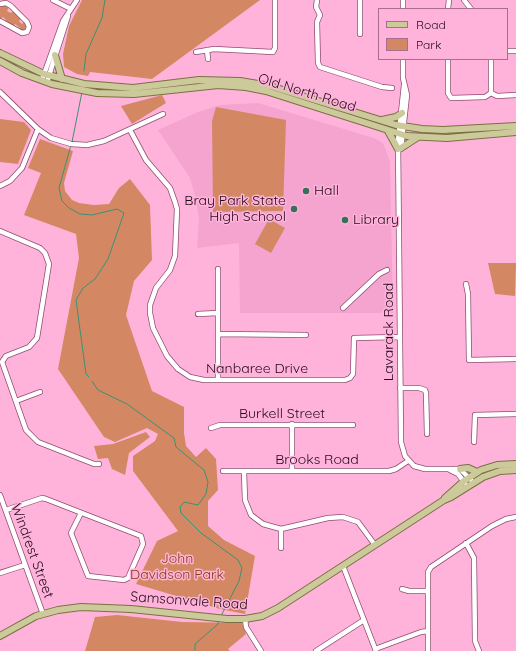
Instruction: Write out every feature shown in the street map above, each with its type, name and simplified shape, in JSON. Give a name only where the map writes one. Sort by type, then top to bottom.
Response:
[{"type":"main road","name":"Old North Road","points":[[0,53],[47,75],[102,87],[128,88],[198,80],[240,81],[285,90],[402,126],[422,130],[516,126]]},
{"type":"main road","points":[[55,55],[62,79]]},
{"type":"main road","name":"Old North Road","points":[[0,61],[44,81],[83,91],[116,95],[153,93],[186,88],[218,86],[246,88],[266,91],[388,131],[418,137],[448,138],[516,132]]},
{"type":"main road","points":[[382,120],[402,113]]},
{"type":"main road","points":[[388,131],[400,149],[418,137]]},
{"type":"main road","name":"Samsonvale Road","points":[[0,636],[21,623],[43,614],[66,608],[94,606],[227,619],[245,619],[262,616],[343,566],[444,500],[468,482],[477,472],[497,465],[516,464]]},
{"type":"main road","points":[[460,469],[468,468],[477,472]]},
{"type":"main road","name":"Samsonvale Road","points":[[468,482],[494,472],[516,470]]},
{"type":"street","points":[[53,0],[71,9]]},
{"type":"street","points":[[47,75],[63,21],[77,0]]},
{"type":"street","points":[[196,52],[214,49],[273,52],[275,48],[275,0]]},
{"type":"street","points":[[318,0],[316,7],[320,15],[317,22],[318,63],[320,67],[382,87],[392,88]]},
{"type":"street","points":[[360,0],[360,34]]},
{"type":"street","points":[[464,0],[470,8]]},
{"type":"street","points":[[0,4],[6,3],[11,6],[28,24],[29,28],[26,32],[22,33],[0,22]]},
{"type":"street","points":[[44,81],[71,9]]},
{"type":"street","points":[[207,50],[208,59]]},
{"type":"street","points":[[402,126],[404,86],[403,60]]},
{"type":"street","points":[[448,60],[448,93],[451,98],[484,97],[491,93]]},
{"type":"street","points":[[491,60],[491,93]]},
{"type":"street","points":[[402,126],[407,95],[404,86]]},
{"type":"street","points":[[0,92],[38,129],[51,138],[63,142],[79,144],[104,141],[163,114]]},
{"type":"street","points":[[491,93],[497,96],[516,95]]},
{"type":"street","name":"Lavarack Road","points":[[402,126],[399,157],[399,337],[401,442],[402,450],[408,461]]},
{"type":"street","points":[[0,186],[10,181],[22,168],[38,129]]},
{"type":"street","name":"Nanbaree Drive","points":[[130,130],[149,164],[170,188],[177,209],[176,256],[170,270],[156,288],[152,299],[150,313],[153,328],[167,356],[178,369],[197,379],[345,380],[350,378],[353,374],[354,338],[399,337]]},
{"type":"street","points":[[0,231],[40,248],[45,253],[49,264],[37,338],[32,345],[6,356],[3,359],[2,373],[16,401],[26,430],[33,439],[89,462],[100,464]]},
{"type":"street","points":[[218,269],[218,380]]},
{"type":"street","points":[[343,308],[379,274],[387,270]]},
{"type":"street","points":[[466,284],[468,294],[469,360],[516,359]]},
{"type":"street","points":[[198,314],[218,313]]},
{"type":"street","points":[[219,334],[306,335]]},
{"type":"street","points":[[400,388],[419,388],[425,390],[427,434]]},
{"type":"street","points":[[16,401],[40,392]]},
{"type":"street","points":[[474,442],[475,415],[516,414]]},
{"type":"street","points":[[292,424],[292,470]]},
{"type":"street","name":"Burkell Street","points":[[211,428],[220,425],[353,425]]},
{"type":"street","points":[[408,461],[421,469],[460,469],[468,482]]},
{"type":"street","name":"Brooks Road","points":[[223,471],[389,471],[396,469],[408,461]]},
{"type":"street","points":[[450,470],[468,482]]},
{"type":"street","points":[[244,472],[245,500],[251,515],[262,524],[281,529],[328,518],[343,517],[358,522],[375,545]]},
{"type":"street","name":"Windrest Street","points":[[0,495],[43,614]]},
{"type":"street","points":[[6,510],[42,498],[141,536],[143,544],[128,578],[124,580],[88,576],[71,534],[81,513]]},
{"type":"street","points":[[428,651],[428,572],[431,566],[492,526],[506,519],[516,517]]},
{"type":"street","points":[[281,529],[281,548]]},
{"type":"street","points":[[466,543],[474,558],[475,641],[479,651]]},
{"type":"street","points":[[0,573],[25,564]]},
{"type":"street","points":[[343,566],[376,650],[420,632],[428,631]]},
{"type":"street","points":[[402,589],[409,591],[428,591]]},
{"type":"street","points":[[245,619],[246,628],[261,651]]},
{"type":"street","points":[[316,651],[364,620]]},
{"type":"shaded area","name":"Bray Park State High School","points":[[258,103],[374,138],[383,143],[390,161],[393,313],[240,313],[239,243],[197,248],[199,219],[196,199],[190,178],[158,130],[198,112],[220,105]]},
{"type":"green space","points":[[82,0],[260,0],[152,79],[90,72],[88,76],[77,74],[64,67],[63,54],[69,26]]},
{"type":"green space","points":[[5,4],[9,7],[7,11],[11,13],[13,11],[21,18],[19,21],[22,24],[24,22],[27,24],[25,30],[19,30],[20,28],[15,24],[13,27],[5,23],[6,20],[3,17],[0,19],[0,6]]},
{"type":"green space","points":[[162,95],[166,103],[132,124],[121,106]]},
{"type":"green space","points":[[216,107],[286,120],[283,211],[213,212],[212,121]]},
{"type":"green space","points":[[0,119],[24,122],[31,130],[18,164],[0,162]]},
{"type":"green space","name":"John Davidson Park","points":[[40,139],[73,151],[64,183],[65,191],[72,200],[79,203],[94,205],[109,204],[119,188],[130,179],[150,205],[152,260],[134,281],[126,315],[152,391],[184,407],[184,433],[186,446],[196,457],[206,448],[216,459],[218,490],[208,501],[208,526],[224,540],[255,556],[245,614],[220,609],[136,584],[157,541],[178,531],[133,471],[133,456],[155,441],[158,434],[147,428],[115,442],[104,437],[58,369],[79,258],[76,234],[24,215],[41,173],[28,168]]},
{"type":"green space","points":[[269,219],[285,228],[271,253],[255,244]]},
{"type":"green space","points":[[488,263],[516,263],[515,296],[495,294]]},
{"type":"green space","points":[[146,432],[150,437],[129,453],[125,475],[112,469],[108,458],[98,459],[94,446],[113,444]]},
{"type":"green space","points":[[117,615],[182,622],[242,623],[246,634],[228,649],[230,651],[85,651],[95,617]]},
{"type":"waterway","points":[[84,71],[86,54],[102,18],[105,0]]},
{"type":"waterway","points":[[72,142],[82,92]]},
{"type":"waterway","points":[[71,145],[59,188],[62,201],[69,208],[80,214],[92,215],[117,209],[124,213],[108,259],[95,279],[83,288],[76,300],[86,374],[89,377]]},
{"type":"waterway","points":[[92,381],[98,390],[127,404],[174,438],[176,447],[204,470],[208,482],[206,494],[198,505],[184,502],[180,507],[181,513],[201,533],[238,560],[242,568],[239,581],[221,616]]},
{"type":"waterway","points":[[195,651],[195,644],[217,625],[219,621]]},
{"type":"place","name":"Hall","points":[[306,191]]},
{"type":"place","name":"Bray Park State High School","points":[[294,209]]},
{"type":"place","name":"Library","points":[[345,220]]}]
